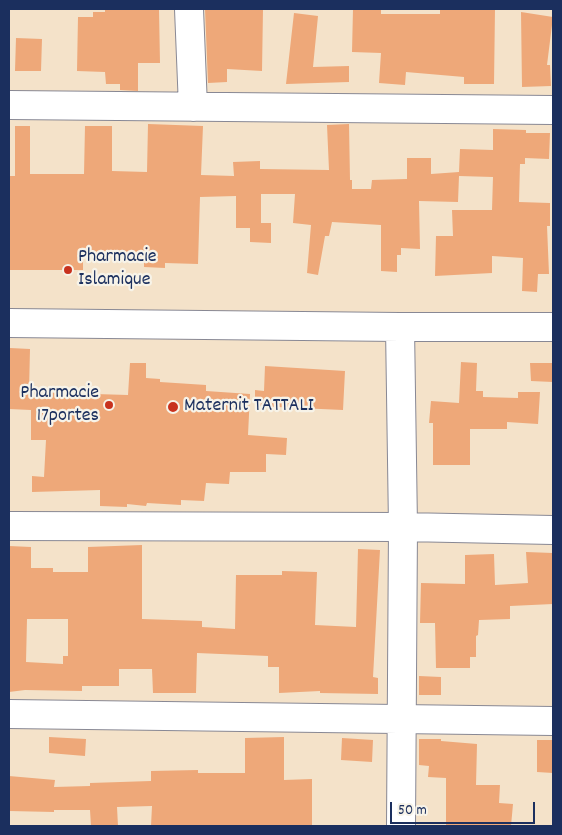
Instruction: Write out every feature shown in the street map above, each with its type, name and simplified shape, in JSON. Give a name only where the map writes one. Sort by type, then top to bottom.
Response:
[{"type":"street","points":[[189,9],[193,107]]},
{"type":"street","points":[[9,105],[553,110]]},
{"type":"street","points":[[9,323],[553,327]]},
{"type":"street","points":[[400,327],[403,527],[401,826]]},
{"type":"street","points":[[9,526],[403,527],[553,530]]},
{"type":"street","points":[[9,714],[553,720]]},
{"type":"building","points":[[105,9],[159,9],[160,63],[138,63],[138,91],[120,90],[120,84],[106,84],[105,72],[77,71],[78,17],[93,17],[93,12],[105,12]]},
{"type":"building","points":[[205,9],[263,9],[262,71],[227,69],[227,82],[208,83]]},
{"type":"building","points":[[353,9],[381,9],[381,14],[440,14],[440,9],[495,9],[494,84],[464,84],[464,77],[406,72],[405,85],[379,83],[381,53],[352,52]]},
{"type":"building","points":[[521,12],[553,17],[547,65],[550,65],[551,86],[522,87]]},
{"type":"building","points":[[294,13],[318,16],[313,67],[349,66],[349,82],[286,84]]},
{"type":"building","points":[[16,38],[42,39],[41,71],[15,71]]},
{"type":"building","points":[[148,124],[203,126],[201,175],[234,176],[233,162],[260,161],[260,169],[329,170],[327,125],[349,124],[350,180],[352,180],[352,189],[371,189],[372,180],[407,179],[407,158],[431,158],[431,174],[459,172],[460,149],[493,150],[493,129],[526,130],[526,133],[550,133],[549,159],[525,158],[525,164],[520,164],[519,202],[550,203],[550,226],[547,226],[549,274],[538,274],[537,292],[522,291],[523,258],[492,256],[492,273],[435,276],[436,236],[453,236],[452,210],[492,210],[493,177],[459,176],[458,202],[419,201],[420,249],[401,248],[401,255],[397,255],[397,272],[381,271],[381,225],[332,222],[329,236],[325,236],[318,275],[307,273],[311,225],[293,223],[295,194],[261,194],[261,223],[271,223],[271,243],[250,242],[250,228],[236,228],[236,196],[200,197],[198,264],[165,263],[165,268],[144,267],[144,259],[131,259],[131,256],[83,255],[83,270],[9,270],[9,176],[15,176],[15,126],[30,126],[30,174],[84,174],[85,126],[112,126],[112,171],[147,172]]},
{"type":"building","points":[[10,348],[30,349],[29,392],[128,395],[130,363],[146,363],[146,378],[160,379],[160,382],[206,385],[206,391],[250,394],[248,435],[287,438],[286,455],[266,454],[266,472],[230,472],[229,484],[206,483],[204,501],[181,500],[181,505],[147,503],[146,506],[127,504],[127,507],[100,506],[100,490],[32,492],[32,476],[44,477],[46,440],[31,440],[31,410],[9,409]]},
{"type":"building","points":[[461,362],[477,363],[476,391],[483,391],[483,397],[518,398],[518,392],[540,392],[538,424],[507,422],[507,429],[470,429],[470,465],[433,465],[433,423],[429,423],[431,401],[459,403]]},
{"type":"building","points":[[530,363],[553,363],[553,382],[531,381]]},
{"type":"building","points":[[265,366],[345,371],[343,410],[255,406],[255,390],[264,391]]},
{"type":"building","points":[[142,545],[142,619],[202,621],[202,627],[235,629],[236,575],[282,575],[282,571],[317,572],[315,625],[356,627],[358,549],[380,550],[373,677],[378,678],[378,694],[320,693],[320,691],[279,693],[279,667],[268,667],[268,656],[197,653],[196,693],[153,693],[152,669],[119,669],[119,686],[82,686],[82,691],[25,690],[9,692],[9,546],[31,547],[31,568],[53,568],[53,572],[88,572],[88,547]],"holes":[[[27,619],[68,619],[68,656],[63,656],[63,664],[26,662]]]},
{"type":"building","points":[[526,552],[553,553],[553,604],[510,606],[510,619],[479,620],[478,635],[476,636],[476,657],[470,657],[470,668],[436,668],[435,623],[420,623],[421,583],[465,584],[465,555],[494,554],[495,585],[528,583]]},
{"type":"building","points":[[419,676],[441,677],[441,695],[419,695]]},
{"type":"building","points":[[49,737],[86,739],[85,756],[49,753]]},
{"type":"building","points":[[284,737],[284,780],[312,779],[312,826],[151,826],[152,806],[117,807],[118,826],[91,826],[90,810],[54,810],[54,812],[9,811],[9,776],[55,780],[54,787],[90,786],[90,783],[151,781],[151,771],[198,770],[198,773],[245,773],[245,738]]},
{"type":"building","points":[[342,738],[373,740],[372,762],[341,760]]},
{"type":"building","points":[[419,739],[441,739],[441,741],[477,744],[476,785],[500,785],[499,803],[513,804],[511,826],[446,826],[446,778],[428,777],[429,766],[419,765]]},
{"type":"building","points":[[537,740],[553,740],[553,773],[537,772]]},
{"type":"place","name":"Pharmacie Islamique","points":[[68,270]]},
{"type":"place","name":"Pharmacie 17portes","points":[[109,405]]},
{"type":"place","name":"Maternit TATTALI","points":[[173,407]]}]
